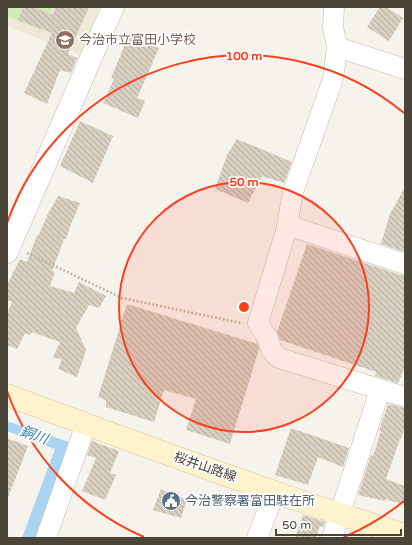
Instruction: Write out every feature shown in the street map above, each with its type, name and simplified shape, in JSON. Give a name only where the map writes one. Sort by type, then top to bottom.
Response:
[{"type":"main road","name":"桜井山路線","points":[[7,395],[340,515],[405,535]]},
{"type":"street","points":[[9,249],[113,7]]},
{"type":"street","points":[[334,7],[332,27],[337,47],[333,79],[293,192],[287,226],[258,323],[268,339],[272,351],[279,358],[405,397]]},
{"type":"street","points":[[337,47],[405,70]]},
{"type":"street","points":[[287,226],[405,264]]},
{"type":"street","points":[[332,538],[380,390]]},
{"type":"street","points":[[46,538],[86,424]]},
{"type":"street","points":[[257,538],[275,492]]},
{"type":"path","points":[[9,249],[122,298],[260,327]]},
{"type":"shaded area","name":"今治市立富田小学校","points":[[7,7],[99,7],[81,55],[7,26]]},
{"type":"green space","points":[[7,7],[53,7],[42,31],[7,16]]},
{"type":"water","name":"銅川","points":[[7,421],[72,443],[37,538],[22,538],[55,449],[7,431]]},
{"type":"building","points":[[23,7],[32,7],[52,15],[56,7],[89,7],[68,54],[77,58],[71,73],[60,70],[47,104],[24,93],[52,33],[18,20]]},
{"type":"building","points":[[380,7],[386,7],[403,18],[389,41],[367,27]]},
{"type":"building","points":[[129,35],[159,48],[137,98],[145,101],[138,118],[103,103],[114,79],[111,78]]},
{"type":"building","points":[[80,121],[113,136],[93,183],[60,166]]},
{"type":"building","points":[[237,139],[292,162],[284,183],[262,176],[248,203],[215,189],[227,155]]},
{"type":"building","points":[[405,187],[405,252],[381,244],[390,214]]},
{"type":"building","points":[[58,196],[80,203],[52,271],[55,272],[50,286],[74,293],[79,282],[106,296],[99,308],[89,305],[76,328],[86,350],[77,377],[58,369],[62,359],[53,358],[60,342],[32,332],[30,335],[25,333],[17,349],[7,345],[7,314],[12,302],[7,300],[7,285],[20,259],[27,262],[37,235],[38,236]]},
{"type":"building","points":[[307,244],[401,275],[405,275],[405,366],[398,383],[375,376],[376,372],[280,340],[277,332]]},
{"type":"building","points":[[127,304],[258,344],[259,349],[230,444],[186,430],[196,399],[164,390],[154,422],[106,407],[106,400],[98,397]]},
{"type":"building","points":[[388,404],[405,408],[405,426],[386,479],[405,486],[405,505],[385,499],[385,501],[358,495],[371,455],[373,456]]},
{"type":"building","points":[[291,428],[349,448],[343,467],[318,457],[308,485],[275,475]]},
{"type":"building","points":[[7,438],[28,446],[8,498],[7,498]]},
{"type":"building","points":[[92,441],[119,451],[110,473],[116,475],[105,500],[82,491],[96,458],[87,455]]},
{"type":"building","points":[[161,489],[187,500],[181,518],[153,510]]},
{"type":"building","points":[[303,515],[325,522],[323,527],[320,526],[316,538],[295,538]]},
{"type":"place","name":"今治市立富田小学校","points":[[65,40]]},
{"type":"place","name":"今治警察署富田駐在所","points":[[171,501]]}]
